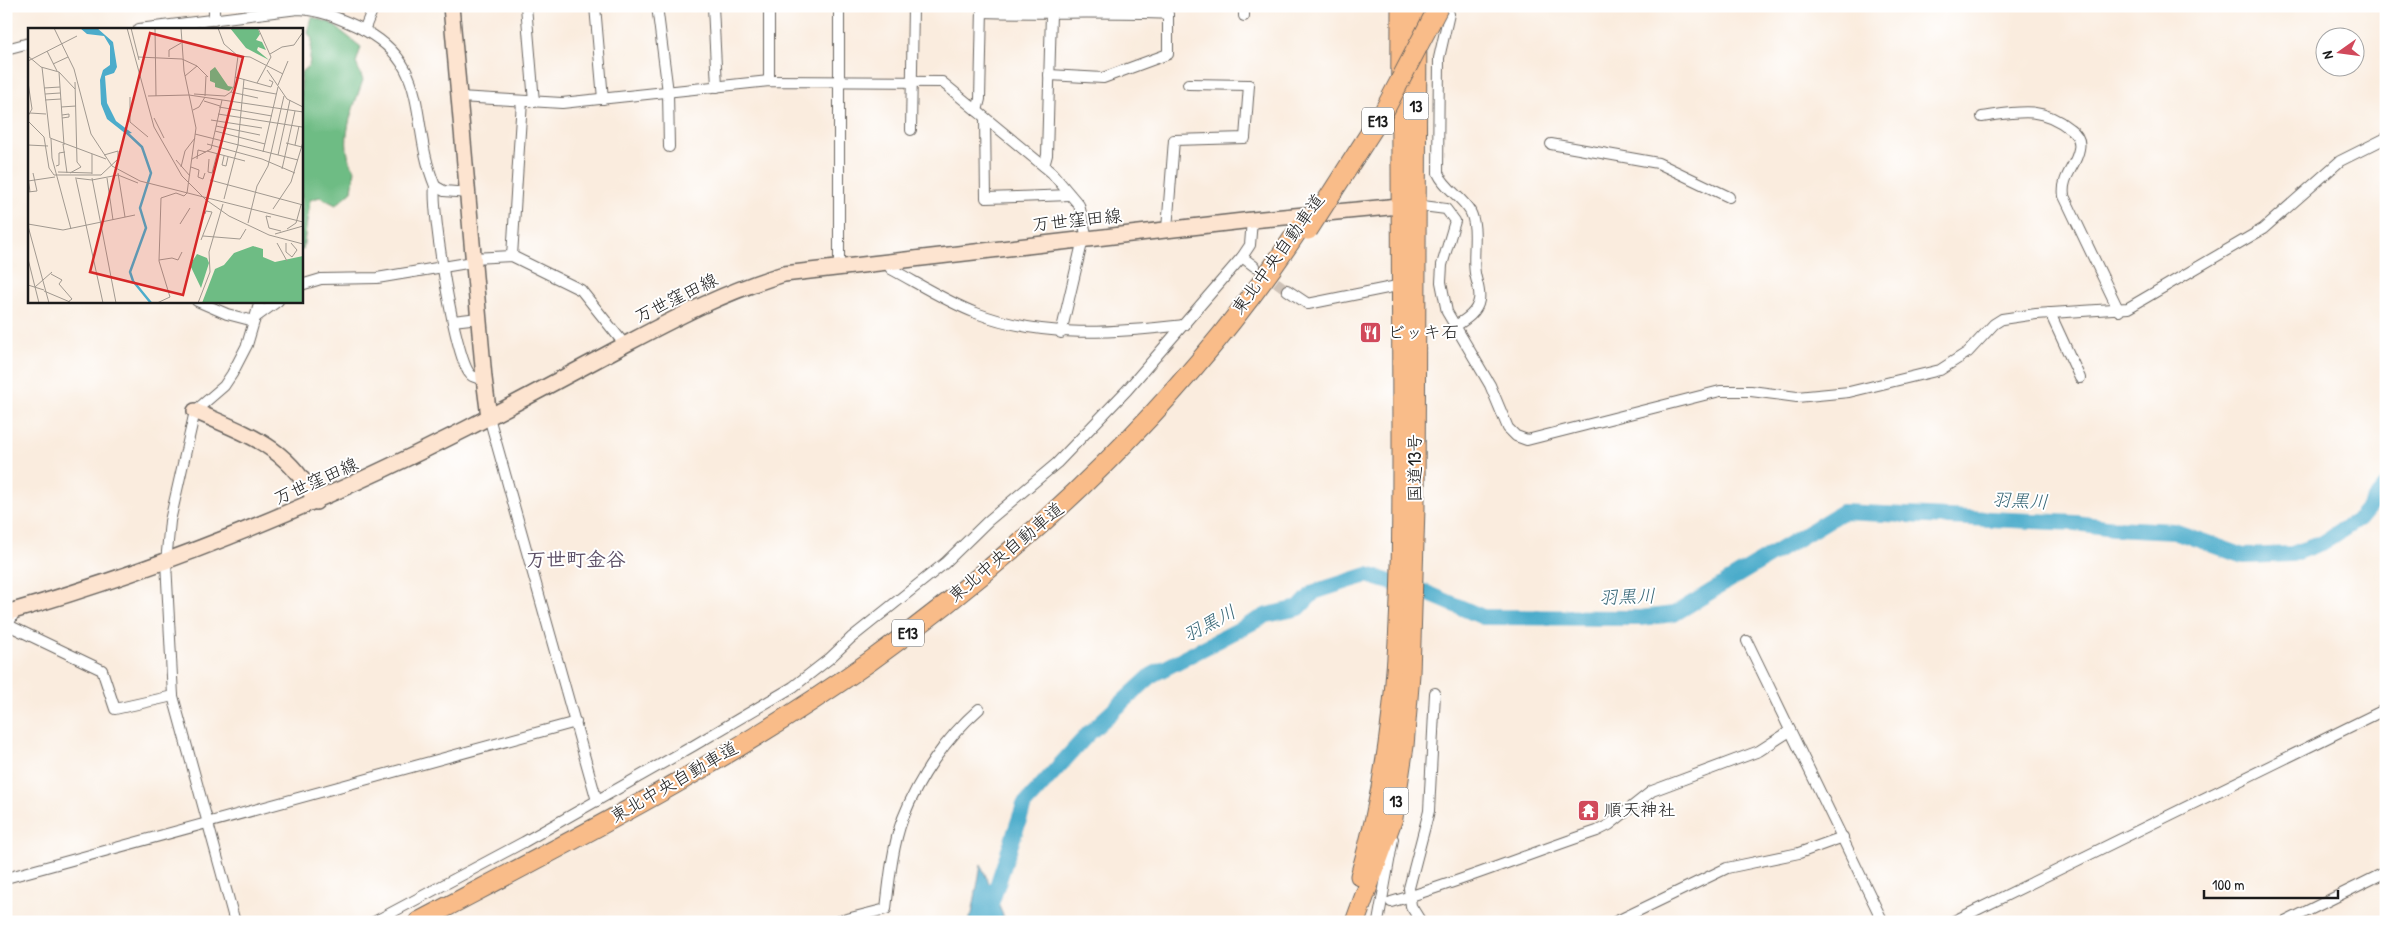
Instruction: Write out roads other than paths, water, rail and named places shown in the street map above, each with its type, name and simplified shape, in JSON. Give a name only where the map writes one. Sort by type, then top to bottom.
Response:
[{"type":"highway","name":"国道13号","points":[[1356,922],[1387,836],[1396,801],[1403,674],[1409,508],[1408,205],[1401,6]]},
{"type":"highway","name":"国道13号","points":[[1409,508],[1402,285],[1408,205],[1417,6]]},
{"type":"highway","name":"東北中央自動車道","points":[[437,922],[633,817],[808,715],[876,670],[978,592],[1031,548],[1089,493],[1184,394],[1268,291],[1377,107],[1430,6]]},
{"type":"highway","name":"東北中央自動車道","points":[[418,922],[618,814],[743,743],[861,667],[937,611],[1026,538],[1083,485],[1134,432],[1221,334],[1305,228],[1383,113],[1439,6]]},
{"type":"highway","name":"国道13号","points":[[1344,922],[1360,876],[1381,800],[1403,674]]},
{"type":"main road","points":[[452,6],[478,318],[489,417]]},
{"type":"main road","name":"万世窪田線","points":[[10,612],[166,562],[316,502],[374,476],[712,299],[754,282],[784,274],[885,260],[1408,205]]},
{"type":"main road","points":[[195,411],[266,443],[295,470],[316,502]]},
{"type":"street","points":[[214,6],[214,20]]},
{"type":"street","points":[[364,30],[374,6]]},
{"type":"street","points":[[526,6],[534,102]]},
{"type":"street","points":[[595,6],[603,99]]},
{"type":"street","points":[[657,6],[668,92],[670,147]]},
{"type":"street","points":[[713,6],[717,87]]},
{"type":"street","points":[[769,6],[769,81]]},
{"type":"street","points":[[839,6],[839,266]]},
{"type":"street","points":[[911,130],[913,6]]},
{"type":"street","points":[[1446,6],[1449,14],[1439,58],[1438,172],[1443,184],[1470,212],[1474,237],[1475,274],[1480,299],[1476,309],[1469,318],[1454,327]]},
{"type":"street","points":[[147,28],[298,9],[317,10],[364,30],[396,54],[408,73],[434,186],[433,197],[442,268],[457,344],[470,374],[477,378],[484,378]]},
{"type":"street","points":[[1049,75],[1104,78],[1168,54],[1168,14],[1106,11],[1051,14],[982,9],[980,99],[986,198],[1070,195]]},
{"type":"street","points":[[1044,166],[1047,155],[1051,14]]},
{"type":"street","points":[[6,49],[28,42]]},
{"type":"street","points":[[459,97],[562,103],[769,81],[942,82],[1044,166],[1066,188],[1078,205],[1085,238],[1061,333]]},
{"type":"street","points":[[1167,229],[1174,140],[1245,138],[1249,85],[1188,84]]},
{"type":"street","points":[[512,256],[522,101]]},
{"type":"street","points":[[1982,117],[2019,111],[2041,112],[2061,121],[2075,133],[2080,141],[2079,150],[2064,180],[2064,196],[2119,310]]},
{"type":"street","points":[[1408,205],[1446,209],[1455,221],[1442,265],[1441,282],[1446,312],[1490,385],[1508,428],[1516,436],[1527,440],[1720,392],[1751,391],[1811,397],[1849,392],[1930,375],[1958,360],[1994,324],[2002,319],[2050,313],[2119,310],[2138,304],[2263,229],[2340,161],[2386,138]]},
{"type":"street","points":[[1551,144],[1658,164],[1729,197]]},
{"type":"street","points":[[434,186],[444,191],[468,192]]},
{"type":"street","points":[[374,922],[597,801],[793,687],[829,659],[851,638],[945,563],[988,522],[1057,463],[1184,325],[1242,257],[1250,245],[1252,220]]},
{"type":"street","points":[[302,285],[321,279],[377,278],[442,268],[473,260],[512,256],[581,290],[625,345]]},
{"type":"street","points":[[1242,257],[1254,266]]},
{"type":"street","points":[[885,260],[891,269],[976,313],[1024,328],[1061,333],[1146,330],[1184,325]]},
{"type":"street","points":[[1287,290],[1308,304],[1402,285]]},
{"type":"street","points":[[199,302],[227,314],[255,319],[277,302]]},
{"type":"street","points":[[235,922],[173,696],[166,562],[170,521],[195,411],[224,386],[232,374],[240,360],[260,302]]},
{"type":"street","points":[[2050,313],[2080,378]]},
{"type":"street","points":[[454,322],[478,318]]},
{"type":"street","points":[[489,417],[597,801]]},
{"type":"street","points":[[10,612],[8,625],[102,670],[115,709],[173,696]]},
{"type":"street","points":[[1747,642],[1883,922]]},
{"type":"street","points":[[1421,922],[1408,897],[1412,871],[1422,843],[1429,811],[1435,693]]},
{"type":"street","points":[[1952,922],[2386,708]]},
{"type":"street","points":[[835,922],[886,909],[890,876],[902,819],[930,765],[960,726],[979,709]]},
{"type":"street","points":[[6,878],[576,722]]},
{"type":"street","points":[[1391,902],[1449,885],[1482,871],[1597,831],[1609,825],[1652,791],[1758,751],[1790,731]]},
{"type":"street","points":[[1378,922],[1396,827],[1396,801]]},
{"type":"street","points":[[1615,922],[1727,868],[1799,853],[1843,838]]},
{"type":"street","points":[[2285,922],[2386,872]]},
{"type":"water","points":[[981,865],[1006,922],[968,922],[972,914]]},
{"type":"waterway","name":"羽黒川","points":[[985,922],[1024,805],[1088,734],[1152,675],[1267,615],[1299,608],[1314,592],[1367,575],[1427,593],[1483,617],[1640,618],[1674,614],[1842,512],[2076,523],[2114,528],[2174,531],[2244,556],[2292,554],[2322,543],[2359,519],[2386,487]]},
{"type":"tunnel","points":[[1264,273],[1287,290]]},
{"type":"place","name":"ビッキ石","points":[[1371,332]]},
{"type":"place","name":"順天神社","points":[[1588,810]]},
{"type":"district","name":"万世町金谷","points":[[576,559]]}]
